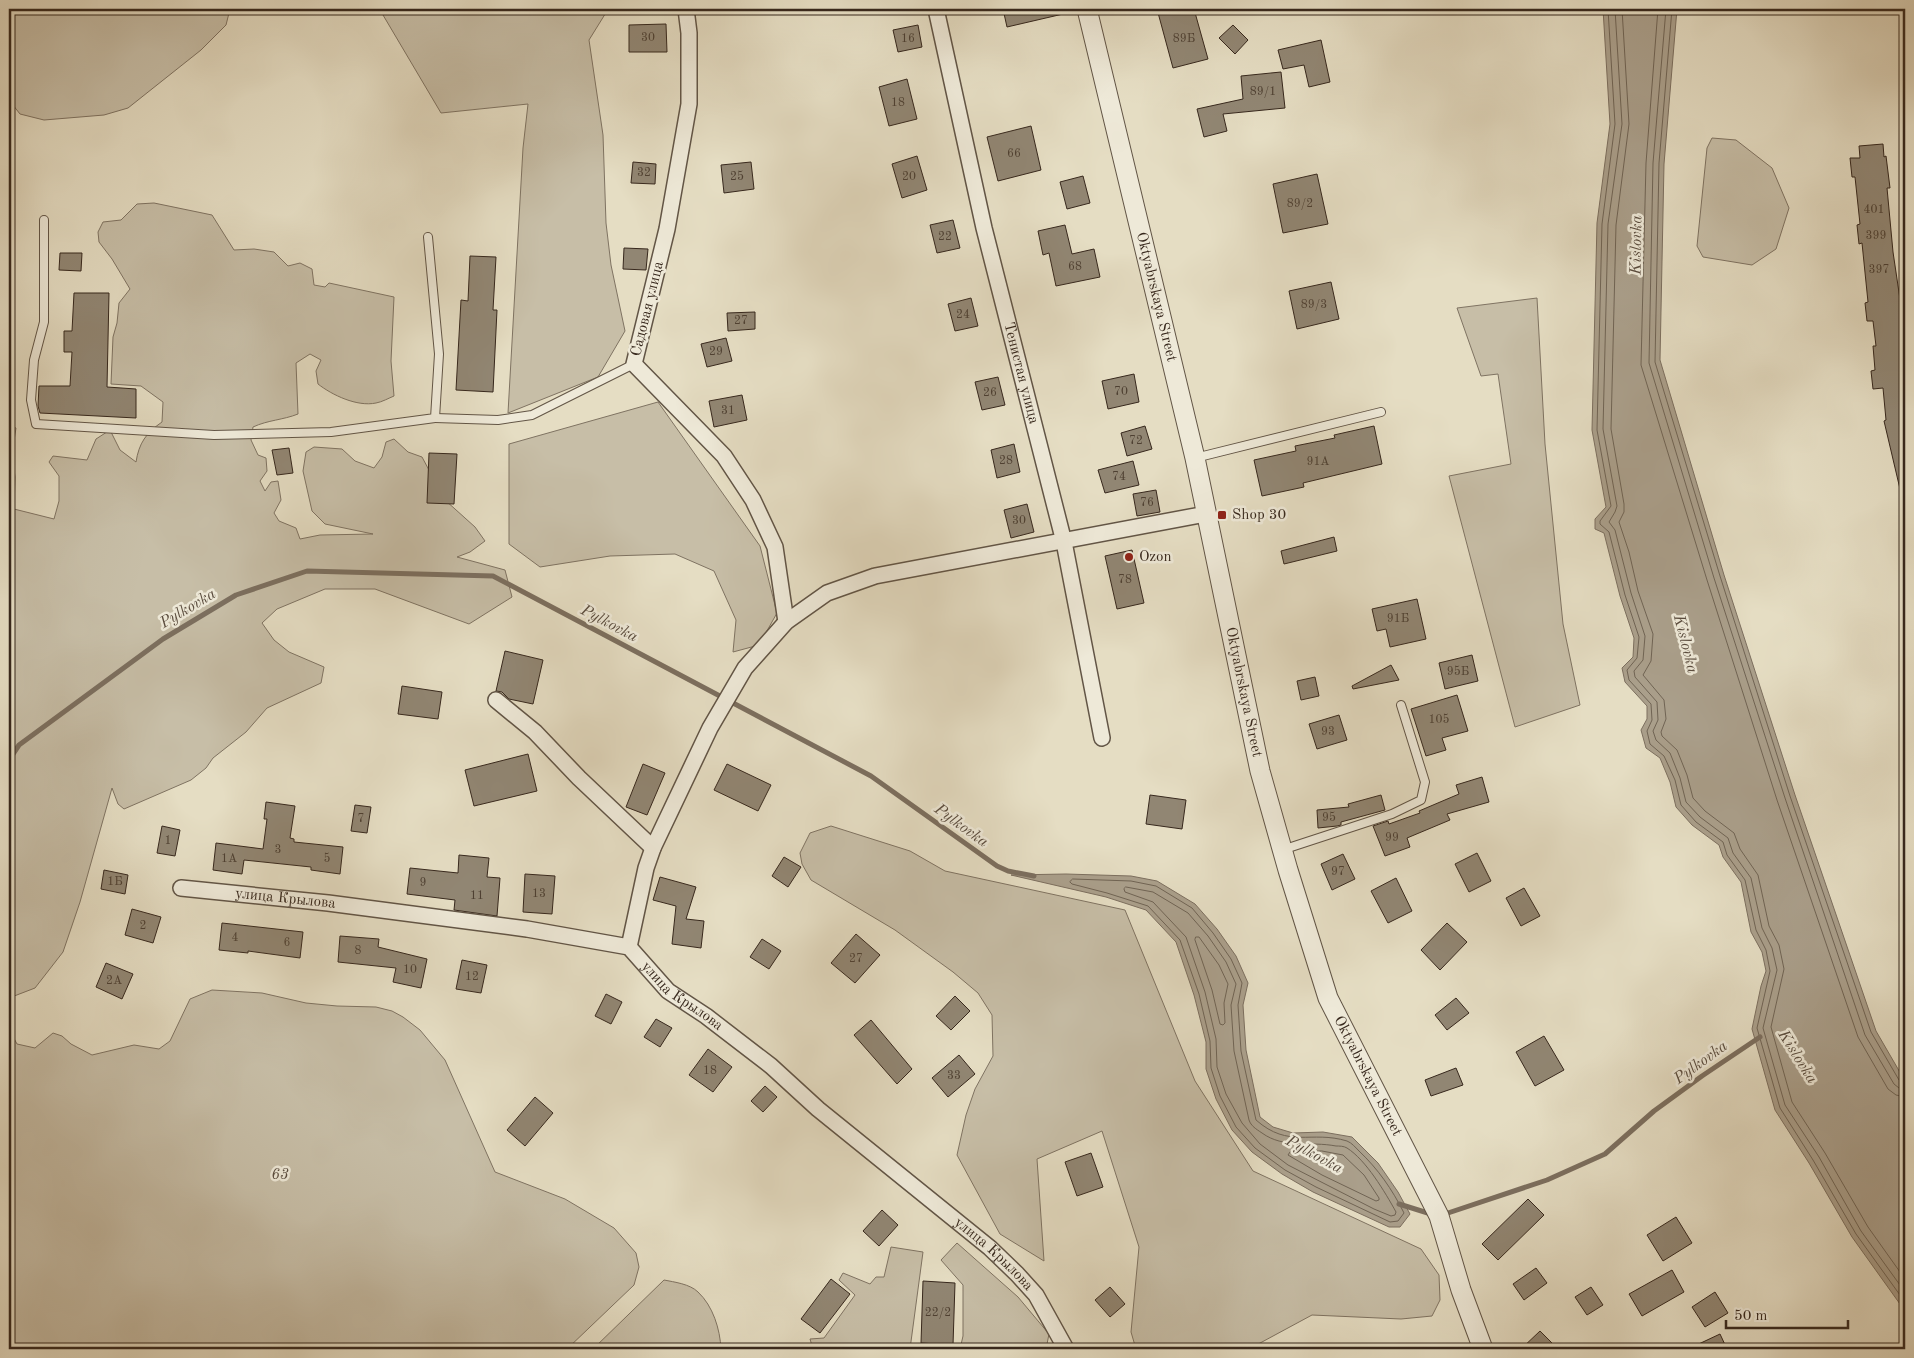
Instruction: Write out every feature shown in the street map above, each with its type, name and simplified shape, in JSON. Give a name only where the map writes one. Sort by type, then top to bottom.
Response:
[{"type":"street","name":"Садовая улица","points":[[686,9],[689,104],[667,229],[634,364],[724,456],[753,500],[775,547],[786,622]]},
{"type":"street","name":"Тенистая улица","points":[[936,9],[984,228],[1064,542],[1102,738]]},
{"type":"street","name":"Oktyabrskaya Street","points":[[1087,9],[1196,458],[1260,772],[1282,850],[1328,998],[1439,1216],[1461,1290],[1483,1349]]},
{"type":"street","points":[[629,947],[646,868],[653,848],[710,728],[745,668],[786,622],[827,593],[875,576],[1206,514]]},
{"type":"street","points":[[496,700],[534,732],[579,778],[653,848]]},
{"type":"street","name":"улица Крылова","points":[[181,888],[357,907],[527,929],[629,947],[668,991],[706,1016],[771,1066],[826,1115],[990,1248],[1036,1295],[1066,1349]]},
{"type":"lane","points":[[44,220],[44,322],[34,360],[31,400],[36,424],[214,434],[331,432],[436,418],[498,420],[532,416],[634,364]]},
{"type":"lane","points":[[428,237],[439,354],[436,418]]},
{"type":"lane","points":[[1196,458],[1381,412]]},
{"type":"lane","points":[[1282,850],[1392,814],[1421,800],[1425,782],[1401,705]]},
{"type":"green space","points":[[9,9],[230,9],[226,25],[201,50],[128,108],[104,115],[44,120],[20,114],[9,100]]},
{"type":"green space","points":[[381,9],[604,9],[607,11],[589,40],[603,135],[606,223],[611,265],[625,331],[598,377],[508,413],[523,148],[528,104],[441,113]]},
{"type":"green space","points":[[1712,138],[1736,140],[1772,168],[1789,208],[1776,249],[1752,265],[1703,257],[1697,246],[1707,148]]},
{"type":"green space","points":[[154,203],[212,215],[234,250],[254,249],[274,252],[288,266],[300,263],[312,269],[314,285],[325,287],[329,283],[394,297],[391,361],[394,396],[369,404],[353,402],[337,396],[318,384],[316,371],[321,360],[310,354],[296,363],[298,414],[253,427],[251,440],[258,455],[266,458],[267,471],[260,481],[265,491],[271,482],[278,481],[281,500],[274,513],[279,521],[296,528],[300,539],[320,535],[373,534],[325,524],[312,511],[303,471],[306,452],[314,447],[342,449],[355,461],[374,468],[382,457],[386,442],[394,439],[408,452],[422,457],[445,500],[475,527],[485,541],[470,552],[457,557],[505,570],[512,597],[469,624],[375,589],[325,589],[277,609],[262,623],[274,640],[289,652],[324,667],[321,683],[267,708],[246,732],[213,758],[206,768],[191,780],[124,809],[118,804],[112,788],[80,902],[63,952],[35,988],[9,998],[9,425],[16,428],[12,453],[15,477],[14,509],[54,519],[59,501],[59,476],[49,462],[53,456],[87,460],[96,439],[110,430],[120,450],[136,462],[144,439],[162,422],[163,402],[141,386],[111,384],[113,337],[117,323],[119,303],[130,289],[99,242],[98,232],[103,222],[121,220],[137,204]]},
{"type":"green space","points":[[1537,298],[1545,444],[1563,624],[1580,705],[1515,727],[1449,476],[1511,464],[1498,374],[1481,376],[1457,308]]},
{"type":"green space","points":[[658,402],[760,546],[777,613],[759,645],[733,652],[736,620],[714,571],[675,554],[610,556],[540,567],[509,544],[509,444]]},
{"type":"green space","points":[[831,826],[910,851],[945,871],[1125,910],[1195,1081],[1253,1171],[1421,1249],[1439,1275],[1440,1300],[1432,1316],[1401,1319],[1312,1315],[1249,1349],[1136,1349],[1131,1332],[1139,1247],[1102,1131],[1037,1159],[1044,1261],[1000,1234],[957,1155],[966,1115],[975,1089],[993,1056],[992,1015],[978,993],[953,972],[895,930],[811,880],[802,864],[800,853],[810,833]]},
{"type":"green space","name":"63","points":[[212,990],[262,993],[306,1003],[376,1007],[392,1011],[403,1017],[420,1030],[445,1060],[495,1172],[565,1199],[614,1228],[636,1253],[639,1267],[634,1285],[567,1349],[9,1349],[9,1029],[17,1044],[35,1048],[53,1033],[62,1036],[71,1044],[92,1055],[134,1045],[159,1049],[170,1041],[190,999]]},
{"type":"green space","points":[[957,1243],[1018,1297],[1049,1334],[1046,1349],[960,1349],[963,1336],[963,1285],[941,1260]]},
{"type":"green space","points":[[891,1247],[923,1252],[910,1349],[813,1349],[810,1339],[824,1338],[855,1295],[839,1280],[843,1273],[870,1284],[876,1277],[884,1277]]},
{"type":"green space","points":[[664,1280],[691,1287],[708,1304],[715,1318],[721,1349],[593,1349]]},
{"type":"water","name":"Kislovka","points":[[1603,9],[1677,9],[1664,164],[1660,360],[1724,575],[1795,795],[1876,1031],[1905,1081],[1905,1311],[1852,1237],[1809,1163],[1775,1110],[1752,1029],[1766,971],[1762,952],[1751,932],[1741,882],[1723,857],[1719,845],[1692,825],[1676,807],[1670,782],[1660,758],[1646,748],[1641,730],[1647,719],[1647,706],[1625,682],[1622,668],[1633,657],[1634,638],[1620,596],[1604,533],[1595,529],[1595,519],[1606,507],[1592,430],[1597,223],[1610,124]]},
{"type":"water","points":[[1011,875],[1131,876],[1157,881],[1195,904],[1217,929],[1236,956],[1248,983],[1243,1005],[1246,1050],[1260,1117],[1273,1127],[1293,1133],[1323,1132],[1352,1137],[1378,1163],[1398,1192],[1410,1214],[1400,1227],[1389,1227],[1313,1192],[1282,1174],[1252,1152],[1232,1130],[1216,1099],[1206,1069],[1206,1042],[1194,995],[1176,942],[1146,910],[1106,897]]},
{"type":"building","points":[[1003,9],[1063,9],[1063,14],[1007,27]]},
{"type":"building","points":[[1157,9],[1194,9],[1208,59],[1173,68]]},
{"type":"building","points":[[666,24],[667,52],[629,52],[629,25]]},
{"type":"building","points":[[918,25],[922,47],[898,52],[893,30]]},
{"type":"building","points":[[1233,25],[1248,40],[1235,54],[1219,38]]},
{"type":"building","points":[[1321,40],[1330,82],[1309,87],[1304,65],[1283,69],[1278,50]]},
{"type":"building","points":[[1281,72],[1285,108],[1223,114],[1227,131],[1204,137],[1197,109],[1243,99],[1241,76]]},
{"type":"building","points":[[907,79],[917,119],[889,126],[879,87]]},
{"type":"building","points":[[1031,126],[1041,170],[998,181],[987,137]]},
{"type":"building","points":[[1883,144],[1890,188],[1887,188],[1893,252],[1905,333],[1902,333],[1905,361],[1905,489],[1900,489],[1884,421],[1886,420],[1883,388],[1873,389],[1871,371],[1875,370],[1873,346],[1876,346],[1873,321],[1867,321],[1865,303],[1868,302],[1862,243],[1859,244],[1857,225],[1860,224],[1855,177],[1852,177],[1850,158],[1860,158],[1859,146]]},
{"type":"building","points":[[917,156],[927,190],[902,198],[892,164]]},
{"type":"building","points":[[633,162],[656,164],[655,184],[631,183]]},
{"type":"building","points":[[751,162],[754,189],[724,193],[721,165]]},
{"type":"building","points":[[1317,174],[1328,224],[1283,233],[1273,184]]},
{"type":"building","points":[[1083,176],[1090,203],[1067,209],[1060,182]]},
{"type":"building","points":[[953,220],[960,248],[937,253],[930,225]]},
{"type":"building","points":[[1065,225],[1072,254],[1094,249],[1100,277],[1056,286],[1049,253],[1043,255],[1038,231]]},
{"type":"building","points":[[624,248],[648,249],[646,270],[623,269]]},
{"type":"building","points":[[60,253],[82,253],[81,271],[59,270]]},
{"type":"building","points":[[470,256],[496,257],[493,310],[497,310],[493,392],[456,390],[461,300],[468,301]]},
{"type":"building","points":[[1331,282],[1339,319],[1297,329],[1289,291]]},
{"type":"building","points":[[74,293],[109,293],[107,387],[136,389],[136,418],[40,413],[38,406],[39,386],[70,386],[72,352],[64,352],[64,331],[72,331]]},
{"type":"building","points":[[971,298],[978,326],[955,331],[948,304]]},
{"type":"building","points":[[755,312],[755,329],[728,331],[727,313]]},
{"type":"building","points":[[726,338],[732,361],[707,367],[701,344]]},
{"type":"building","points":[[1134,374],[1139,402],[1108,409],[1102,381]]},
{"type":"building","points":[[998,377],[1005,405],[982,410],[975,382]]},
{"type":"building","points":[[742,395],[747,420],[714,427],[709,401]]},
{"type":"building","points":[[1145,426],[1152,449],[1127,456],[1121,433]]},
{"type":"building","points":[[1374,426],[1382,464],[1303,483],[1304,487],[1262,496],[1254,460],[1296,451],[1295,446],[1335,438],[1334,435]]},
{"type":"building","points":[[1014,444],[1020,472],[997,478],[991,450]]},
{"type":"building","points":[[289,448],[293,473],[277,475],[272,450]]},
{"type":"building","points":[[429,453],[457,454],[454,504],[427,503]]},
{"type":"building","points":[[1133,461],[1139,485],[1105,493],[1098,470]]},
{"type":"building","points":[[1156,490],[1160,512],[1137,516],[1133,494]]},
{"type":"building","points":[[1027,504],[1034,532],[1011,538],[1004,510]]},
{"type":"building","points":[[1334,537],[1337,551],[1284,564],[1281,551]]},
{"type":"building","points":[[1132,550],[1144,603],[1117,609],[1105,556]]},
{"type":"building","points":[[1417,599],[1426,639],[1390,647],[1386,629],[1377,631],[1372,609]]},
{"type":"building","points":[[505,651],[543,660],[533,704],[509,699],[502,692],[496,691]]},
{"type":"building","points":[[1472,655],[1478,681],[1445,689],[1439,663]]},
{"type":"building","points":[[1391,665],[1399,680],[1353,689],[1352,686]]},
{"type":"building","points":[[1315,677],[1319,696],[1301,700],[1297,681]]},
{"type":"building","points":[[402,686],[442,692],[438,719],[398,714]]},
{"type":"building","points":[[1457,695],[1468,731],[1442,738],[1446,750],[1426,756],[1411,709]]},
{"type":"building","points":[[1339,715],[1347,740],[1317,749],[1309,724]]},
{"type":"building","points":[[528,754],[537,791],[474,806],[465,770]]},
{"type":"building","points":[[643,764],[665,773],[647,815],[626,807]]},
{"type":"building","points":[[727,764],[771,785],[758,811],[714,790]]},
{"type":"building","points":[[1482,777],[1489,802],[1447,814],[1450,820],[1407,838],[1410,847],[1385,856],[1373,826],[1388,821],[1389,824],[1420,813],[1419,811],[1459,794],[1456,785]]},
{"type":"building","points":[[1150,795],[1186,800],[1182,829],[1146,824]]},
{"type":"building","points":[[1381,795],[1385,810],[1341,822],[1341,825],[1318,828],[1317,810],[1349,807],[1348,804]]},
{"type":"building","points":[[266,802],[295,806],[290,838],[294,839],[294,842],[343,847],[340,874],[311,870],[311,867],[244,860],[242,874],[213,870],[216,843],[263,849],[267,819],[264,819]]},
{"type":"building","points":[[355,805],[371,807],[367,833],[351,831]]},
{"type":"building","points":[[162,826],[180,830],[175,856],[157,853]]},
{"type":"building","points":[[1477,853],[1491,881],[1469,892],[1455,864]]},
{"type":"building","points":[[1343,854],[1355,879],[1332,890],[1321,864]]},
{"type":"building","points":[[459,855],[489,858],[487,877],[500,878],[497,916],[454,910],[455,900],[407,894],[410,868],[458,873]]},
{"type":"building","points":[[784,857],[801,867],[788,887],[772,876]]},
{"type":"building","points":[[104,870],[128,875],[125,894],[101,889]]},
{"type":"building","points":[[525,874],[555,876],[552,914],[523,912]]},
{"type":"building","points":[[660,877],[696,887],[686,919],[704,921],[701,948],[672,944],[676,906],[653,900]]},
{"type":"building","points":[[1396,878],[1412,911],[1388,923],[1371,891]]},
{"type":"building","points":[[1524,888],[1540,916],[1521,926],[1506,898]]},
{"type":"building","points":[[132,909],[161,917],[153,943],[125,935]]},
{"type":"building","points":[[222,923],[303,932],[300,958],[248,951],[248,953],[219,950]]},
{"type":"building","points":[[1447,923],[1467,942],[1440,970],[1421,950]]},
{"type":"building","points":[[856,934],[880,955],[855,983],[831,963]]},
{"type":"building","points":[[340,936],[379,939],[378,947],[427,959],[421,988],[393,982],[396,968],[338,962]]},
{"type":"building","points":[[762,939],[781,951],[769,969],[750,957]]},
{"type":"building","points":[[462,960],[487,965],[481,993],[456,989]]},
{"type":"building","points":[[106,963],[133,974],[122,999],[96,987]]},
{"type":"building","points":[[606,994],[622,1002],[611,1024],[595,1016]]},
{"type":"building","points":[[955,996],[970,1011],[951,1030],[936,1016]]},
{"type":"building","points":[[1456,998],[1469,1013],[1447,1030],[1435,1015]]},
{"type":"building","points":[[656,1019],[672,1028],[660,1047],[644,1037]]},
{"type":"building","points":[[871,1020],[912,1069],[897,1084],[854,1035]]},
{"type":"building","points":[[1544,1036],[1564,1070],[1535,1086],[1516,1052]]},
{"type":"building","points":[[708,1049],[732,1067],[713,1092],[689,1075]]},
{"type":"building","points":[[959,1055],[975,1074],[948,1097],[932,1078]]},
{"type":"building","points":[[1456,1068],[1463,1085],[1431,1096],[1425,1080]]},
{"type":"building","points":[[765,1086],[777,1097],[763,1112],[751,1101]]},
{"type":"building","points":[[535,1097],[553,1113],[525,1146],[507,1130]]},
{"type":"building","points":[[1091,1153],[1103,1187],[1077,1196],[1065,1162]]},
{"type":"building","points":[[1528,1199],[1544,1215],[1498,1260],[1482,1244]]},
{"type":"building","points":[[882,1210],[898,1225],[879,1246],[863,1231]]},
{"type":"building","points":[[1676,1217],[1692,1243],[1663,1261],[1647,1235]]},
{"type":"building","points":[[1536,1268],[1547,1283],[1524,1300],[1513,1284]]},
{"type":"building","points":[[1672,1270],[1684,1292],[1642,1316],[1629,1294]]},
{"type":"building","points":[[831,1279],[850,1294],[820,1333],[801,1319]]},
{"type":"building","points":[[923,1281],[955,1283],[953,1345],[921,1343]]},
{"type":"building","points":[[1110,1287],[1125,1304],[1110,1317],[1095,1300]]},
{"type":"building","points":[[1591,1287],[1603,1305],[1587,1315],[1575,1297]]},
{"type":"building","points":[[1715,1292],[1728,1313],[1705,1327],[1692,1307]]},
{"type":"building","points":[[1540,1331],[1558,1349],[1521,1349]]},
{"type":"building","points":[[1720,1334],[1727,1349],[1688,1349]]},
{"type":"waterway","name":"Pylkovka","points":[[9,760],[19,745],[163,639],[236,595],[307,571],[493,576],[871,776],[997,866],[1008,871],[1034,876]]},
{"type":"waterway","name":"Pylkovka","points":[[1442,1215],[1547,1180],[1605,1154],[1654,1111],[1760,1037]]},
{"type":"waterway","name":"Pylkovka","points":[[1399,1204],[1431,1214]]},
{"type":"place","name":"Shop 30","points":[[1222,515]]},
{"type":"place","name":"Ozon","points":[[1129,557]]}]
